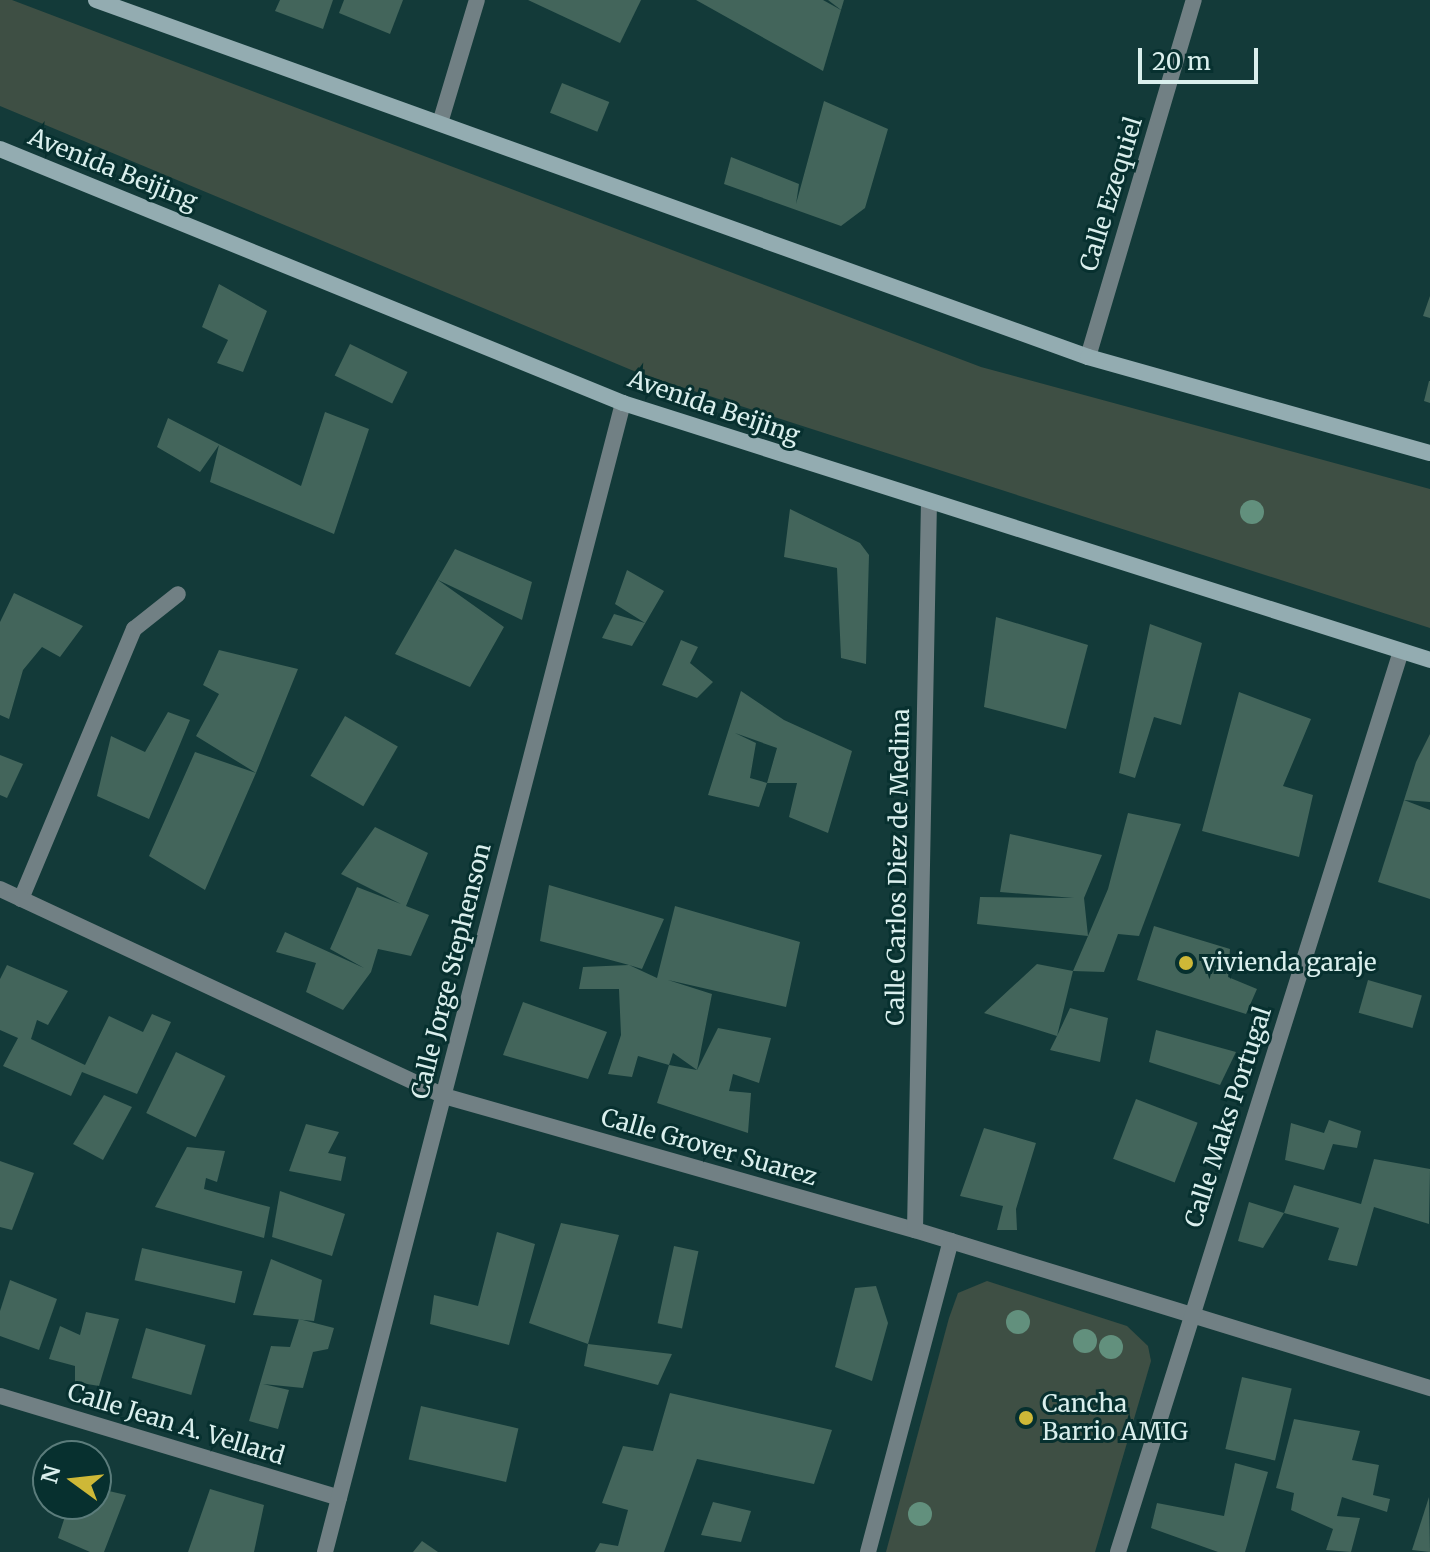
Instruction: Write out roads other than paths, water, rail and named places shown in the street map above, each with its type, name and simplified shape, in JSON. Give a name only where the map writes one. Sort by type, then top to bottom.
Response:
[{"type":"street","points":[[96,0],[1088,357],[1430,453]]},
{"type":"street","points":[[440,123],[477,0]]},
{"type":"street","name":"Calle Ezequiel","points":[[1088,357],[1194,0]]},
{"type":"street","name":"Avenida Beijing","points":[[0,149],[623,403],[929,504],[1430,660]]},
{"type":"street","name":"Calle Jorge Stephenson","points":[[325,1552],[623,403]]},
{"type":"street","name":"Calle Carlos Diez de Medina","points":[[915,1230],[929,504]]},
{"type":"street","points":[[21,899],[134,629],[178,594]]},
{"type":"street","name":"Calle Maks Portugal","points":[[1118,1552],[1190,1313],[1401,651]]},
{"type":"street","name":"Calle Grover Suarez","points":[[0,889],[444,1096],[915,1230],[1430,1388]]},
{"type":"street","points":[[868,1552],[951,1241]]},
{"type":"street","name":"Calle Jean A. Vellard","points":[[0,1396],[339,1498]]},
{"type":"place","name":"vivienda garaje","points":[[1186,963]]},
{"type":"place","name":"Cancha Barrio AMIG","points":[[1026,1418]]}]
